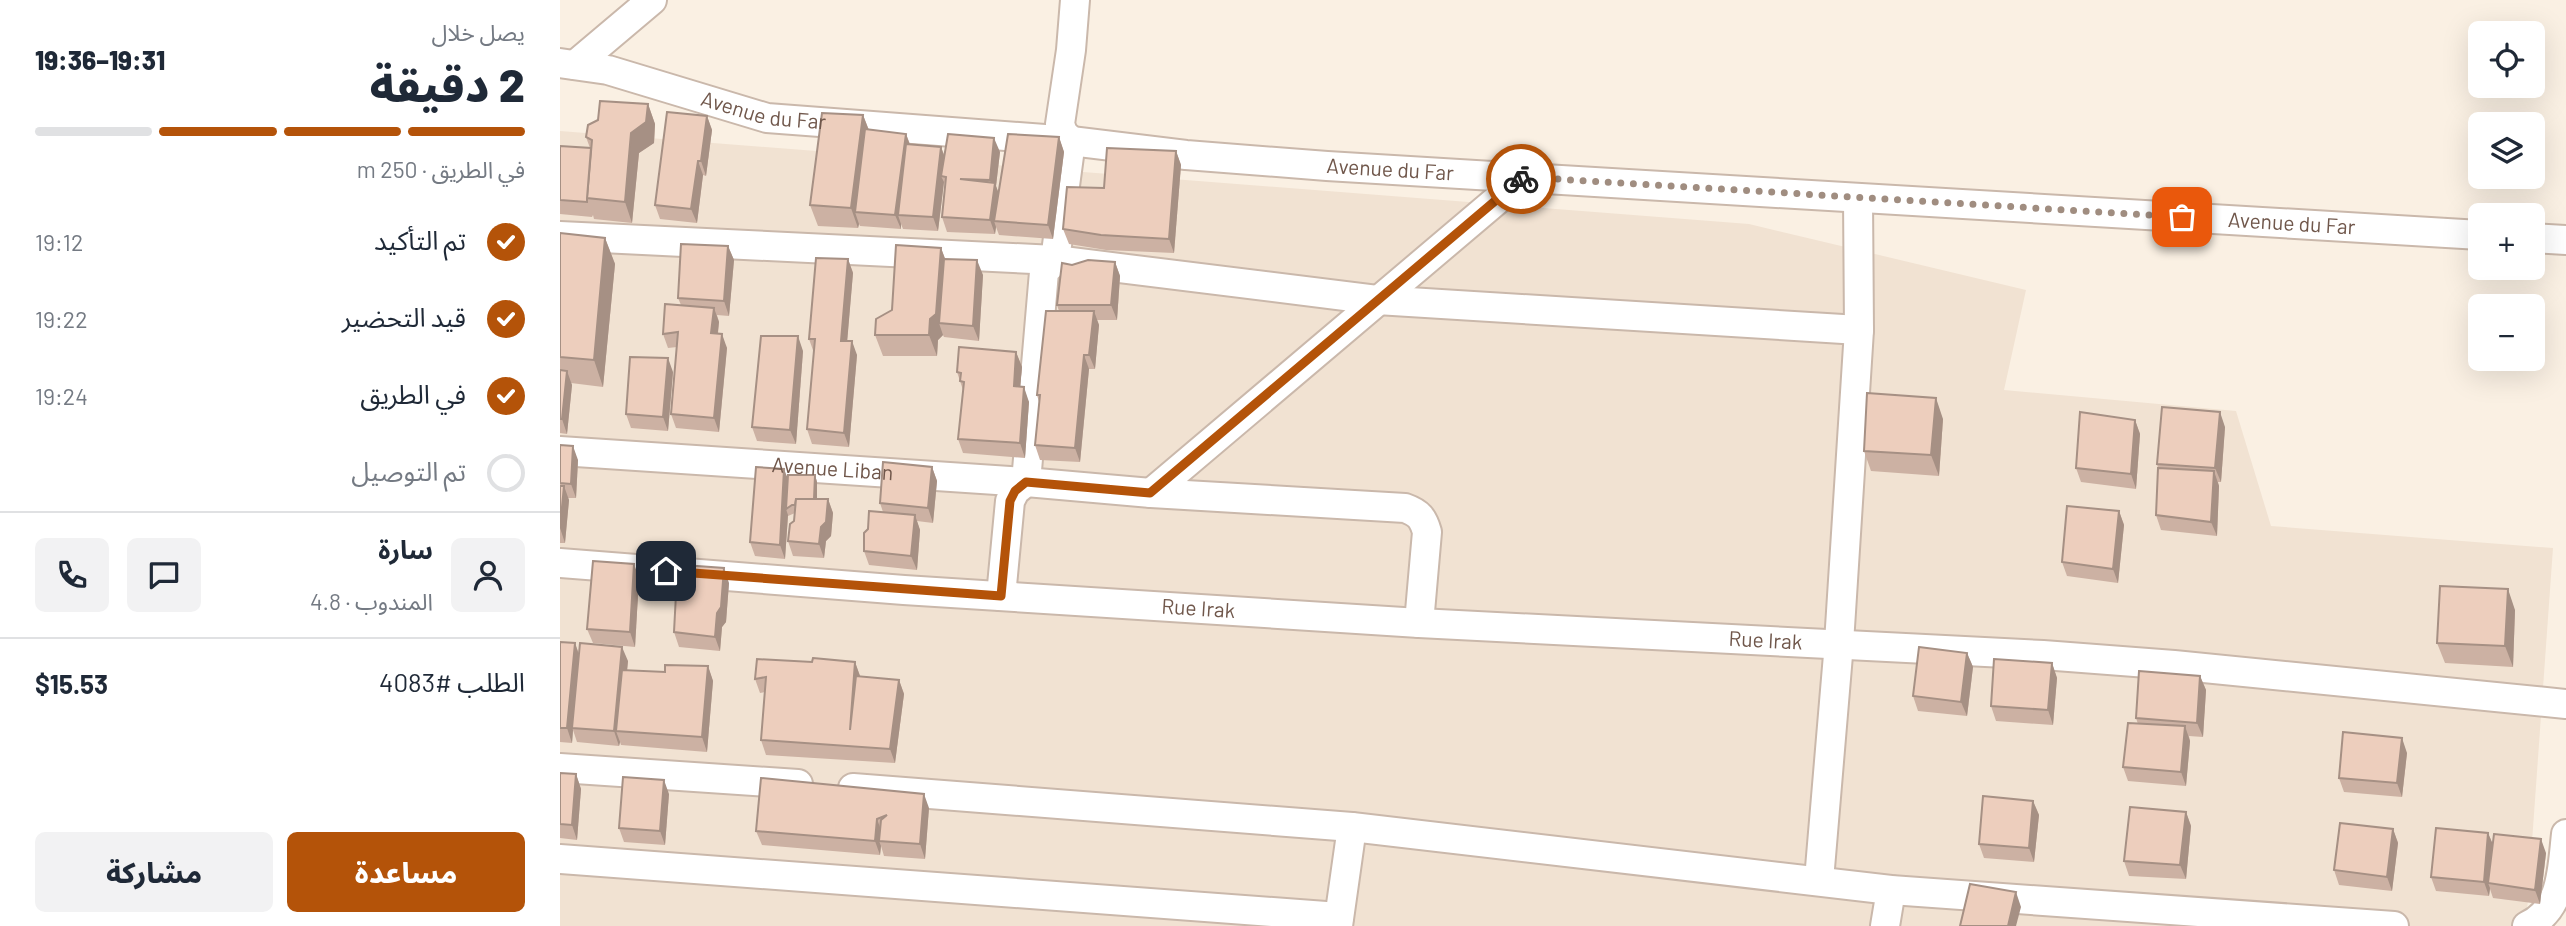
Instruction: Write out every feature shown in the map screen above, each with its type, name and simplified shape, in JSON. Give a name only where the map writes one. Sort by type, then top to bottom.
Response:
[{"type":"street","points":[[568,64],[652,0]]},
{"type":"street","points":[[1001,596],[1010,501],[1015,491],[1026,482],[1044,272],[1055,260],[1071,141],[1063,133],[1060,124],[1075,0]]},
{"type":"street","name":"Avenue du Far","points":[[568,64],[608,70],[768,118],[1071,141],[1186,155],[2468,233]]},
{"type":"street","points":[[1150,493],[1523,177]]},
{"type":"street","points":[[1819,880],[1839,643],[1859,330],[1858,198]]},
{"type":"street","points":[[560,236],[1055,260],[1377,300],[1859,330]]},
{"type":"street","points":[[2545,239],[2566,240]]},
{"type":"street","name":"Avenue Liban","points":[[560,451],[1026,482],[1150,493],[1392,506],[1418,513],[1424,520],[1427,532],[1419,622]]},
{"type":"street","name":"Rue Irak","points":[[560,563],[1001,596],[1419,622],[1839,643],[2174,665],[2566,704]]},
{"type":"street","points":[[560,768],[890,790],[1352,827],[1891,890],[2394,926]]},
{"type":"street","points":[[560,859],[1339,922],[1352,827]]},
{"type":"street","points":[[2527,926],[2540,920],[2554,903],[2561,878],[2566,834]]},
{"type":"street","points":[[1885,926],[1891,890]]},
{"type":"shaded area","points":[[560,131],[1749,224],[2026,290],[2004,390],[2236,411],[2271,526],[2553,548],[2526,926],[560,926]]},
{"type":"building","points":[[600,101],[648,104],[646,122],[631,133],[625,202],[587,198],[592,140],[586,137],[588,125],[598,120]]},
{"type":"building","points":[[667,112],[707,116],[691,209],[655,205]]},
{"type":"building","points":[[822,113],[863,115],[851,208],[810,205]]},
{"type":"building","points":[[865,129],[906,134],[895,215],[855,212]]},
{"type":"building","points":[[948,134],[994,138],[990,180],[960,179],[995,183],[990,220],[942,217],[946,177],[941,176]]},
{"type":"building","points":[[1008,134],[1059,137],[1048,225],[994,221]]},
{"type":"building","points":[[906,144],[941,147],[933,217],[898,215]]},
{"type":"building","points":[[560,146],[591,148],[587,202],[560,200]]},
{"type":"building","points":[[1107,148],[1176,151],[1169,239],[1101,235],[1063,229],[1067,187],[1104,188]]},
{"type":"building","points":[[560,233],[605,238],[594,360],[560,357]]},
{"type":"building","points":[[681,244],[728,246],[724,301],[678,298]]},
{"type":"building","points":[[896,245],[941,248],[936,314],[930,319],[929,335],[875,335],[876,319],[892,310]]},
{"type":"building","points":[[816,258],[848,259],[841,341],[852,341],[844,433],[807,429],[815,339],[809,339]]},
{"type":"building","points":[[944,259],[977,260],[973,326],[939,323]]},
{"type":"building","points":[[1088,260],[1115,262],[1111,305],[1057,305],[1062,263],[1072,265]]},
{"type":"building","points":[[665,304],[714,308],[711,333],[722,334],[714,418],[671,414],[678,332],[663,334]]},
{"type":"building","points":[[1046,311],[1094,311],[1089,355],[1084,355],[1075,448],[1035,445]]},
{"type":"building","points":[[761,336],[798,336],[790,430],[752,427]]},
{"type":"building","points":[[959,347],[1016,352],[1014,386],[1024,387],[1020,443],[958,439],[964,382],[960,381],[961,373],[957,372]]},
{"type":"building","points":[[630,357],[668,358],[663,417],[626,414]]},
{"type":"building","points":[[560,370],[567,371],[562,419],[560,419]]},
{"type":"building","points":[[1867,393],[1936,398],[1931,455],[1864,451]]},
{"type":"building","points":[[2162,407],[2220,412],[2215,468],[2157,464]]},
{"type":"building","points":[[2080,412],[2135,420],[2131,474],[2076,468]]},
{"type":"building","points":[[560,445],[573,446],[571,484],[560,483]]},
{"type":"building","points":[[883,462],[932,467],[928,508],[880,503]]},
{"type":"building","points":[[756,467],[784,469],[780,545],[750,542]]},
{"type":"building","points":[[2158,468],[2214,471],[2211,522],[2156,515]]},
{"type":"building","points":[[788,475],[815,475],[814,499],[796,499],[795,505],[786,509]]},
{"type":"building","points":[[560,486],[564,486],[560,528]]},
{"type":"building","points":[[796,499],[828,499],[826,522],[821,527],[819,544],[788,541],[790,524],[794,521]]},
{"type":"building","points":[[2067,506],[2119,511],[2113,569],[2062,562]]},
{"type":"building","points":[[869,511],[915,515],[911,556],[864,551],[864,533],[868,529]]},
{"type":"building","points":[[593,561],[634,564],[630,632],[587,629]]},
{"type":"building","points":[[683,565],[724,568],[715,637],[674,632],[676,594],[680,588]]},
{"type":"building","points":[[2440,586],[2508,589],[2505,646],[2437,643]]},
{"type":"building","points":[[560,642],[575,643],[567,728],[560,728]]},
{"type":"building","points":[[580,643],[622,647],[614,731],[572,728]]},
{"type":"building","points":[[1919,647],[1967,653],[1961,702],[1913,696]]},
{"type":"building","points":[[813,658],[855,662],[850,730],[856,676],[899,680],[890,749],[761,740],[766,677],[755,679],[757,659],[812,662]]},
{"type":"building","points":[[1994,659],[2052,663],[2048,710],[1991,706]]},
{"type":"building","points":[[665,665],[708,666],[702,737],[616,731],[622,670],[665,672]]},
{"type":"building","points":[[2139,671],[2200,676],[2197,723],[2136,718]]},
{"type":"building","points":[[2128,723],[2185,726],[2181,772],[2123,767]]},
{"type":"building","points":[[2343,732],[2402,738],[2397,783],[2339,778]]},
{"type":"building","points":[[560,773],[576,774],[572,825],[560,824]]},
{"type":"building","points":[[623,777],[664,780],[660,831],[619,828]]},
{"type":"building","points":[[761,778],[924,794],[920,844],[879,841],[881,820],[887,815],[877,819],[875,841],[756,831]]},
{"type":"building","points":[[1983,796],[2033,801],[2029,848],[1979,844]]},
{"type":"building","points":[[2130,807],[2186,812],[2180,865],[2124,861]]},
{"type":"building","points":[[2340,823],[2393,829],[2387,877],[2334,870]]},
{"type":"building","points":[[2436,828],[2488,833],[2484,882],[2431,877]]},
{"type":"building","points":[[2494,834],[2541,839],[2535,890],[2488,883]]},
{"type":"building","points":[[1970,884],[2016,892],[2008,926],[1960,926]]},
{"type":"way so far","points":[[1521,179],[1523,177],[2182,217]]},
{"type":"route","points":[[666,571],[1001,596],[1010,501],[1015,491],[1026,482],[1150,493],[1521,179]]}]
